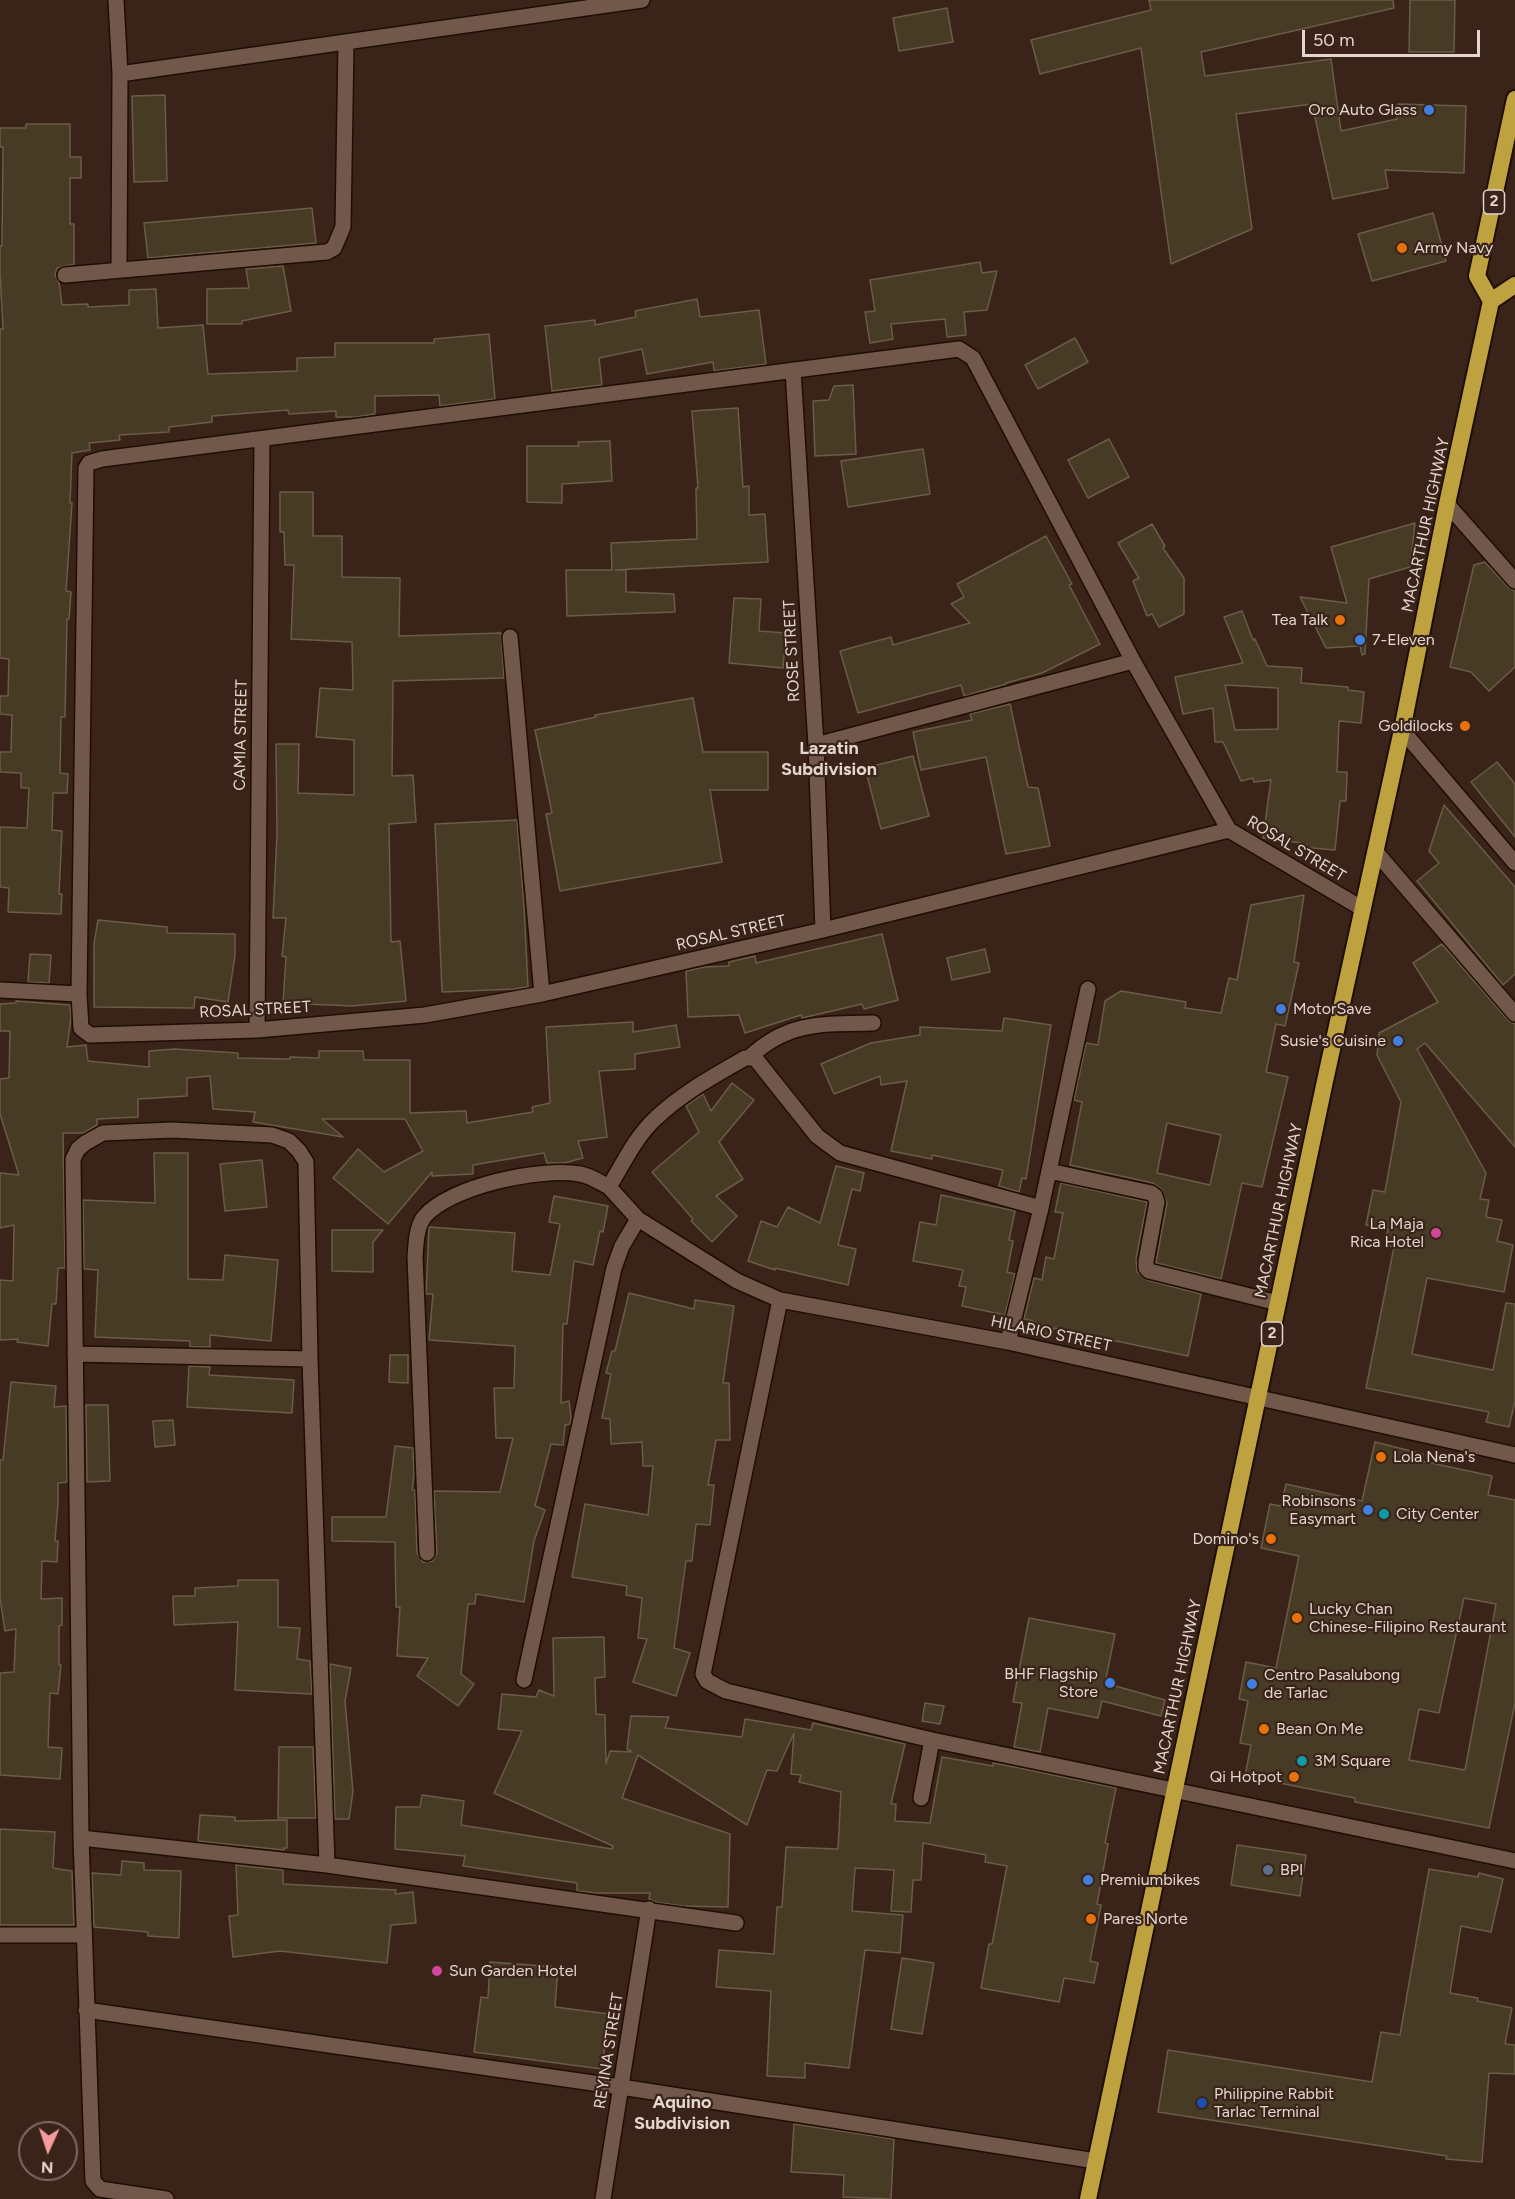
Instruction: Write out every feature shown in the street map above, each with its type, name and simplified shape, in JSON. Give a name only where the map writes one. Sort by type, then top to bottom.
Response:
[{"type":"highway","name":"2","points":[[1491,302],[1477,276],[1515,99]]},
{"type":"highway","points":[[1491,302],[1515,285]]},
{"type":"highway","name":"MACARTHUR HIGHWAY","points":[[1088,2199],[1402,730],[1447,504],[1491,302]]},
{"type":"street","points":[[117,0],[120,74],[119,270]]},
{"type":"street","points":[[120,74],[346,44],[642,0]]},
{"type":"street","points":[[66,275],[327,252],[334,248],[343,227],[346,44]]},
{"type":"street","points":[[0,990],[79,994],[86,468],[89,463],[102,459],[959,349],[973,358],[1133,662],[1229,830]]},
{"type":"street","name":"ROSE STREET","points":[[793,370],[816,745],[824,930]]},
{"type":"street","name":"CAMIA STREET","points":[[257,1030],[262,440]]},
{"type":"street","points":[[1447,504],[1515,581]]},
{"type":"street","points":[[510,637],[542,994]]},
{"type":"street","points":[[816,745],[1133,662]]},
{"type":"street","points":[[1402,730],[1515,863]]},
{"type":"street","name":"ROSAL STREET","points":[[79,994],[81,1029],[90,1035],[257,1030],[425,1015],[542,994],[824,930],[1229,830],[1363,909]]},
{"type":"street","points":[[1375,851],[1515,1014]]},
{"type":"street","points":[[1008,1342],[1041,1208],[1088,989]]},
{"type":"street","points":[[427,1553],[415,1257],[417,1237],[424,1218],[447,1199],[476,1187],[525,1176],[579,1174],[591,1177],[609,1187],[642,1133],[656,1117],[698,1085],[750,1057],[766,1042],[779,1035],[822,1024],[873,1023]]},
{"type":"street","points":[[750,1057],[755,1058],[817,1136],[840,1153],[1041,1208]]},
{"type":"street","points":[[166,2199],[100,2189],[93,2181],[81,1838],[73,1158],[78,1149],[103,1132],[172,1130],[272,1135],[289,1141],[306,1162],[310,1359],[327,1865]]},
{"type":"street","points":[[1049,1171],[1151,1193],[1155,1196],[1157,1202],[1146,1261],[1146,1268],[1149,1271],[1278,1303]]},
{"type":"street","name":"HILARIO STREET","points":[[609,1187],[638,1219],[737,1281],[780,1300],[1008,1342],[1259,1396],[1515,1455]]},
{"type":"street","points":[[524,1680],[614,1268],[622,1246],[638,1219]]},
{"type":"street","points":[[780,1300],[704,1674],[707,1681],[726,1691],[932,1740],[1515,1861]]},
{"type":"street","points":[[75,1354],[310,1359]]},
{"type":"street","points":[[921,1798],[932,1740]]},
{"type":"street","points":[[81,1838],[327,1865],[736,1923]]},
{"type":"street","name":"REYINA STREET","points":[[603,2199],[649,1909]]},
{"type":"street","points":[[0,1935],[84,1935]]},
{"type":"street","points":[[86,2010],[621,2087],[1096,2161]]},
{"type":"building","points":[[1149,0],[1393,0],[1394,8],[1201,52],[1205,76],[1331,59],[1341,131],[1397,119],[1398,104],[1466,106],[1464,173],[1385,170],[1388,188],[1333,199],[1312,104],[1236,114],[1252,229],[1171,264],[1141,48],[1040,74],[1031,40],[1151,10]]},
{"type":"building","points":[[1410,0],[1455,0],[1454,52],[1409,52]]},
{"type":"building","points":[[947,8],[953,42],[899,51],[893,18]]},
{"type":"building","points":[[165,95],[167,181],[134,182],[132,96]]},
{"type":"building","points":[[26,124],[70,124],[70,157],[81,157],[81,178],[70,178],[70,224],[74,224],[74,264],[57,268],[55,275],[59,282],[62,305],[88,304],[88,307],[129,305],[129,290],[156,289],[158,328],[203,325],[208,374],[297,371],[297,358],[335,357],[335,343],[434,343],[434,339],[489,334],[495,399],[440,406],[439,395],[375,396],[375,414],[356,417],[336,417],[336,411],[289,414],[288,410],[212,416],[212,422],[169,427],[169,432],[119,435],[120,440],[89,443],[90,450],[72,453],[70,503],[72,503],[66,591],[71,592],[69,619],[67,619],[65,717],[61,717],[60,773],[68,774],[67,793],[53,793],[52,830],[62,831],[59,894],[62,894],[61,914],[8,912],[9,888],[0,887],[0,827],[27,828],[29,788],[21,788],[21,773],[0,772],[0,752],[11,752],[12,715],[0,714],[0,696],[8,696],[9,659],[0,658],[0,329],[3,329],[0,246],[2,246],[3,147],[0,147],[0,128],[26,128]]},
{"type":"building","points":[[312,208],[316,243],[148,258],[144,223]]},
{"type":"building","name":"Army Navy","points":[[1433,213],[1446,261],[1372,281],[1358,234]]},
{"type":"building","points":[[980,262],[982,273],[997,271],[987,310],[964,312],[966,335],[947,337],[945,319],[891,324],[893,339],[870,343],[865,312],[875,311],[870,280]]},
{"type":"building","points":[[283,266],[291,311],[242,321],[242,324],[207,324],[207,289],[249,288],[246,269]]},
{"type":"building","points":[[697,299],[700,317],[759,310],[766,364],[714,371],[713,362],[647,374],[642,349],[599,358],[602,385],[552,391],[545,326],[595,320],[595,325],[636,317],[635,311]]},
{"type":"building","points":[[1075,338],[1088,362],[1038,389],[1025,365]]},
{"type":"building","points":[[853,385],[856,454],[815,456],[813,401],[829,400],[834,386]]},
{"type":"building","points":[[738,408],[743,487],[749,486],[749,515],[765,514],[768,562],[615,570],[626,570],[626,592],[674,594],[675,612],[567,616],[566,570],[612,570],[611,543],[697,539],[696,488],[698,488],[692,411]]},
{"type":"building","points":[[1109,439],[1129,477],[1088,498],[1068,460]]},
{"type":"building","points":[[610,441],[612,481],[562,484],[562,503],[527,502],[527,446],[579,446],[578,442]]},
{"type":"building","points":[[923,449],[930,494],[848,507],[841,461]]},
{"type":"building","points":[[280,492],[313,492],[313,536],[342,536],[342,577],[400,578],[399,636],[501,633],[504,678],[393,681],[392,776],[413,775],[416,822],[389,824],[391,942],[400,941],[406,1001],[352,1006],[283,1003],[286,957],[282,956],[286,918],[273,918],[277,834],[276,744],[299,744],[298,793],[354,795],[354,740],[316,737],[320,688],[353,690],[352,642],[291,639],[294,565],[285,565],[284,532],[280,532]]},
{"type":"building","points":[[1415,523],[1410,567],[1369,579],[1365,654],[1362,655],[1360,646],[1326,648],[1300,597],[1347,603],[1331,547]]},
{"type":"building","points":[[1152,524],[1165,546],[1163,548],[1184,578],[1184,614],[1159,627],[1152,614],[1147,616],[1133,581],[1139,578],[1118,543]]},
{"type":"building","points":[[1046,536],[1100,644],[1042,673],[964,696],[961,685],[858,713],[840,651],[891,637],[893,645],[970,623],[951,604],[964,597],[957,584]]},
{"type":"building","points":[[1485,562],[1508,587],[1515,591],[1515,667],[1489,691],[1471,672],[1450,667],[1474,565]]},
{"type":"building","points":[[734,598],[761,599],[759,631],[786,633],[783,668],[729,663]]},
{"type":"building","points":[[1242,611],[1253,640],[1255,639],[1267,666],[1302,668],[1301,683],[1348,687],[1348,690],[1364,692],[1361,723],[1339,721],[1337,772],[1347,772],[1346,801],[1340,801],[1335,850],[1301,847],[1301,843],[1263,838],[1271,780],[1254,782],[1253,778],[1241,781],[1223,742],[1215,742],[1213,708],[1183,714],[1175,677],[1243,663],[1224,617]],"holes":[[[1225,685],[1278,688],[1278,729],[1235,730]]]},
{"type":"building","points":[[693,698],[703,752],[768,752],[768,790],[710,790],[722,862],[560,891],[546,814],[552,813],[535,730],[596,717],[595,715]]},
{"type":"building","points":[[1010,704],[1028,787],[1038,788],[1050,846],[1006,854],[986,757],[921,770],[913,732],[972,720],[970,714]]},
{"type":"building","points":[[913,756],[929,816],[881,829],[865,768]]},
{"type":"building","points":[[1497,762],[1515,784],[1515,837],[1471,782]]},
{"type":"building","points":[[1444,805],[1515,887],[1515,974],[1503,985],[1417,881],[1439,863],[1429,851]]},
{"type":"building","points":[[517,820],[528,987],[442,992],[435,824]]},
{"type":"building","points":[[1304,895],[1294,962],[1299,963],[1285,1026],[1276,1024],[1266,1072],[1288,1077],[1262,1187],[1242,1183],[1221,1279],[1156,1263],[1167,1203],[1161,1189],[1153,1183],[1070,1165],[1082,1102],[1074,1100],[1086,1043],[1098,1045],[1105,1001],[1121,991],[1186,1002],[1185,1008],[1221,1013],[1229,978],[1237,980],[1251,905]],"holes":[[[1167,1123],[1221,1135],[1210,1185],[1157,1173]]]},
{"type":"building","points":[[98,920],[167,927],[167,933],[235,934],[235,955],[228,1002],[195,997],[194,1008],[94,1007],[94,944]]},
{"type":"building","points":[[882,934],[898,1000],[864,1009],[862,1004],[802,1018],[801,1015],[745,1033],[739,1015],[688,1017],[686,971],[729,966],[729,962],[755,956],[756,963]]},
{"type":"building","points":[[1442,944],[1508,1020],[1515,1024],[1515,1147],[1425,1043],[1417,1049],[1486,1173],[1480,1199],[1489,1200],[1486,1217],[1502,1220],[1497,1241],[1513,1245],[1504,1292],[1427,1278],[1412,1354],[1493,1370],[1506,1303],[1515,1304],[1515,1401],[1509,1427],[1486,1422],[1489,1412],[1366,1388],[1394,1247],[1385,1245],[1388,1229],[1366,1225],[1373,1190],[1385,1192],[1401,1102],[1377,1055],[1379,1033],[1438,1002],[1413,963]]},
{"type":"building","points":[[985,949],[990,972],[952,980],[947,958]]},
{"type":"building","points":[[30,954],[51,955],[49,983],[28,982]]},
{"type":"building","points":[[16,1001],[70,1005],[71,1018],[67,1047],[86,1045],[88,1061],[149,1067],[149,1051],[175,1049],[238,1053],[238,1058],[290,1059],[290,1057],[319,1058],[319,1051],[363,1051],[364,1060],[410,1060],[410,1113],[466,1111],[467,1123],[533,1112],[532,1107],[550,1103],[546,1027],[633,1022],[633,1032],[676,1025],[680,1047],[635,1054],[635,1069],[599,1071],[607,1137],[578,1141],[583,1158],[564,1163],[547,1163],[544,1153],[473,1165],[473,1174],[432,1176],[432,1172],[388,1224],[333,1178],[358,1149],[384,1172],[423,1151],[405,1119],[322,1119],[343,1137],[253,1122],[255,1112],[213,1109],[210,1076],[187,1078],[187,1096],[138,1099],[138,1117],[97,1119],[97,1125],[83,1133],[63,1133],[65,1268],[58,1268],[56,1304],[52,1304],[48,1346],[17,1342],[18,1339],[0,1340],[0,1280],[13,1281],[14,1225],[0,1228],[0,1173],[19,1175],[0,1114],[0,1079],[9,1078],[10,1031],[0,1031],[0,1004],[16,1003]]},
{"type":"building","points":[[1004,1018],[1051,1025],[1026,1179],[1022,1178],[1019,1192],[999,1186],[1003,1170],[932,1155],[932,1159],[891,1151],[907,1081],[881,1085],[880,1076],[834,1094],[821,1064],[871,1043],[920,1035],[920,1027],[1002,1031]]},
{"type":"building","points":[[732,1083],[754,1100],[719,1142],[743,1179],[716,1196],[737,1216],[712,1242],[691,1221],[693,1219],[652,1172],[699,1132],[686,1106],[703,1094],[711,1111]]},
{"type":"building","points":[[154,1153],[188,1153],[188,1279],[223,1280],[225,1255],[278,1260],[271,1341],[210,1335],[210,1347],[190,1347],[190,1341],[95,1337],[98,1270],[84,1269],[83,1200],[155,1203]]},
{"type":"building","points":[[262,1160],[267,1207],[225,1211],[220,1164]]},
{"type":"building","points":[[836,1166],[864,1173],[860,1191],[852,1189],[838,1245],[856,1249],[848,1285],[775,1268],[775,1270],[748,1261],[761,1221],[777,1227],[788,1207],[820,1223]]},
{"type":"building","points":[[1061,1183],[1147,1202],[1136,1259],[1137,1272],[1147,1280],[1201,1294],[1188,1356],[1054,1328],[1052,1336],[1031,1331],[1033,1321],[1024,1319],[1034,1278],[1042,1280],[1046,1257],[1054,1259],[1063,1213],[1055,1212]]},
{"type":"building","points":[[941,1195],[1015,1211],[1009,1240],[1013,1241],[1007,1272],[1015,1274],[1005,1315],[962,1306],[966,1287],[959,1286],[963,1270],[913,1261],[920,1222],[936,1225]]},
{"type":"building","points":[[554,1196],[608,1206],[593,1265],[574,1261],[567,1324],[563,1324],[561,1403],[569,1401],[570,1424],[565,1425],[563,1445],[551,1444],[535,1506],[545,1510],[534,1541],[524,1602],[476,1594],[475,1604],[468,1604],[461,1674],[474,1684],[458,1706],[417,1676],[428,1658],[397,1656],[400,1607],[396,1607],[395,1542],[332,1541],[332,1517],[386,1517],[395,1446],[413,1448],[412,1490],[415,1490],[417,1553],[423,1562],[433,1561],[437,1553],[434,1491],[500,1492],[513,1438],[496,1438],[494,1388],[514,1388],[515,1346],[429,1340],[433,1294],[426,1294],[429,1227],[515,1233],[512,1271],[550,1275],[560,1224],[549,1222]]},
{"type":"building","points":[[332,1230],[383,1230],[373,1242],[373,1272],[332,1271]]},
{"type":"building","points":[[629,1293],[694,1309],[695,1300],[734,1306],[723,1383],[729,1383],[730,1440],[716,1440],[708,1485],[714,1485],[710,1525],[696,1524],[692,1561],[686,1561],[674,1648],[690,1653],[676,1696],[633,1682],[647,1639],[638,1638],[642,1598],[626,1595],[627,1586],[572,1577],[585,1504],[648,1515],[653,1466],[643,1466],[642,1442],[611,1444],[610,1419],[602,1418],[611,1374],[606,1373],[612,1351],[615,1351]]},
{"type":"building","points":[[390,1355],[408,1355],[408,1383],[389,1382]]},
{"type":"building","points":[[189,1366],[210,1367],[209,1375],[294,1380],[292,1413],[187,1407]]},
{"type":"building","points":[[11,1382],[56,1386],[54,1407],[66,1406],[67,1482],[58,1483],[55,1541],[58,1541],[57,1562],[42,1561],[41,1599],[62,1598],[62,1625],[59,1626],[59,1665],[61,1665],[58,1694],[50,1693],[48,1747],[62,1748],[60,1779],[0,1775],[0,1673],[14,1672],[16,1629],[5,1631],[0,1598],[0,1460],[3,1460]]},
{"type":"building","points":[[86,1405],[108,1405],[110,1481],[87,1482]]},
{"type":"building","points":[[173,1420],[175,1445],[155,1447],[153,1421]]},
{"type":"building","points":[[1375,1442],[1423,1454],[1422,1461],[1492,1476],[1488,1495],[1515,1500],[1515,1703],[1489,1828],[1355,1802],[1355,1798],[1245,1776],[1251,1745],[1240,1743],[1248,1701],[1239,1699],[1246,1662],[1276,1668],[1299,1556],[1261,1548],[1270,1504],[1281,1506],[1286,1484],[1362,1501]],"holes":[[[1464,1598],[1496,1604],[1465,1770],[1409,1760],[1419,1709],[1439,1713]]]},
{"type":"building","points":[[238,1580],[278,1580],[278,1627],[300,1628],[297,1659],[310,1661],[312,1694],[235,1690],[238,1622],[174,1625],[173,1596],[195,1596],[195,1588],[238,1586]]},
{"type":"building","points":[[1029,1618],[1115,1634],[1105,1683],[1165,1700],[1161,1716],[1102,1701],[1098,1718],[1048,1708],[1040,1752],[1014,1747],[1022,1703],[1013,1702]]},
{"type":"building","points":[[604,1637],[605,1677],[595,1678],[596,1714],[605,1715],[606,1764],[610,1751],[632,1752],[627,1749],[631,1716],[669,1717],[665,1728],[742,1737],[745,1719],[811,1730],[813,1723],[905,1744],[891,1804],[896,1804],[895,1821],[930,1823],[942,1757],[993,1766],[993,1763],[1010,1766],[1116,1788],[1105,1843],[1108,1844],[1097,1904],[1101,1905],[1090,1961],[1098,1963],[1094,1983],[1064,1978],[1059,2002],[981,1988],[1007,1866],[985,1862],[986,1855],[923,1843],[921,1880],[913,1880],[911,1912],[891,1911],[894,1870],[855,1868],[852,1911],[903,1915],[900,1953],[865,1950],[849,2068],[805,2063],[805,2078],[767,2076],[771,1991],[716,1987],[719,1950],[774,1954],[777,1907],[782,1907],[786,1847],[838,1849],[841,1792],[799,1782],[801,1775],[791,1774],[794,1733],[777,1771],[767,1770],[747,1825],[638,1755],[622,1798],[730,1834],[728,1907],[682,1906],[655,1902],[649,1899],[650,1893],[577,1891],[577,1883],[463,1866],[465,1856],[395,1849],[396,1807],[420,1807],[422,1795],[464,1801],[461,1825],[612,1849],[613,1846],[494,1793],[522,1731],[498,1729],[502,1694],[536,1697],[539,1690],[554,1696],[553,1638]]},
{"type":"building","points":[[330,1664],[351,1668],[345,1701],[353,1792],[349,1819],[335,1819]]},
{"type":"building","points":[[925,1703],[944,1706],[940,1724],[922,1721]]},
{"type":"building","points":[[279,1747],[313,1747],[316,1818],[278,1818]]},
{"type":"building","points":[[200,1815],[235,1817],[235,1821],[287,1820],[287,1848],[284,1850],[198,1841]]},
{"type":"building","points":[[0,1829],[55,1832],[53,1868],[72,1871],[74,1925],[0,1925]]},
{"type":"building","name":"BPI","points":[[1237,1845],[1306,1855],[1300,1896],[1231,1885]]},
{"type":"building","points":[[122,1861],[144,1863],[144,1870],[181,1871],[179,1938],[148,1936],[148,1932],[94,1927],[92,1873],[121,1875]]},
{"type":"building","points":[[236,1865],[283,1870],[283,1884],[396,1890],[395,1894],[413,1892],[416,1923],[391,1925],[387,1963],[280,1951],[233,1957],[229,1916],[238,1915]]},
{"type":"building","points":[[1429,1869],[1478,1877],[1479,1873],[1503,1879],[1491,1932],[1461,1926],[1450,1993],[1512,2008],[1505,2044],[1515,2045],[1515,2074],[1489,2073],[1482,2162],[1446,2159],[1447,2156],[1158,2112],[1168,2050],[1372,2082],[1381,2032],[1400,2035]]},
{"type":"building","points":[[902,1958],[934,1963],[922,2034],[891,2029]]},
{"type":"building","points":[[490,1962],[558,1967],[555,2007],[609,2014],[602,2069],[474,2052],[481,1997],[488,1998]]},
{"type":"building","points":[[794,2124],[894,2139],[891,2199],[843,2197],[844,2175],[791,2172]]},
{"type":"place","name":"Oro Auto Glass","points":[[1429,110]]},
{"type":"place","name":"Army Navy","points":[[1402,248]]},
{"type":"place","name":"Tea Talk","points":[[1340,620]]},
{"type":"place","name":"7-Eleven","points":[[1360,640]]},
{"type":"place","name":"Goldilocks","points":[[1465,726]]},
{"type":"place","name":"MotorSave","points":[[1281,1009]]},
{"type":"place","name":"Susie's Cuisine","points":[[1398,1041]]},
{"type":"place","name":"La Maja Rica Hotel","points":[[1436,1233]]},
{"type":"place","name":"Lola Nena's","points":[[1381,1457]]},
{"type":"place","name":"Robinsons Easymart","points":[[1368,1510]]},
{"type":"place","name":"City Center","points":[[1384,1514]]},
{"type":"place","name":"Domino's","points":[[1271,1539]]},
{"type":"place","name":"Lucky Chan Chinese-Filipino Restaurant","points":[[1297,1618]]},
{"type":"place","name":"BHF Flagship Store","points":[[1110,1683]]},
{"type":"place","name":"Centro Pasalubong de Tarlac","points":[[1252,1684]]},
{"type":"place","name":"Bean On Me","points":[[1264,1729]]},
{"type":"place","name":"3M Square","points":[[1302,1761]]},
{"type":"place","name":"Qi Hotpot","points":[[1294,1777]]},
{"type":"place","name":"BPI","points":[[1268,1870]]},
{"type":"place","name":"Premiumbikes","points":[[1088,1880]]},
{"type":"place","name":"Pares Norte","points":[[1091,1919]]},
{"type":"place","name":"Sun Garden Hotel","points":[[437,1971]]},
{"type":"place","name":"Philippine Rabbit Tarlac Terminal","points":[[1202,2103]]},
{"type":"district","name":"Lazatin Subdivision","points":[[829,759]]},
{"type":"district","name":"Aquino Subdivision","points":[[682,2113]]}]
